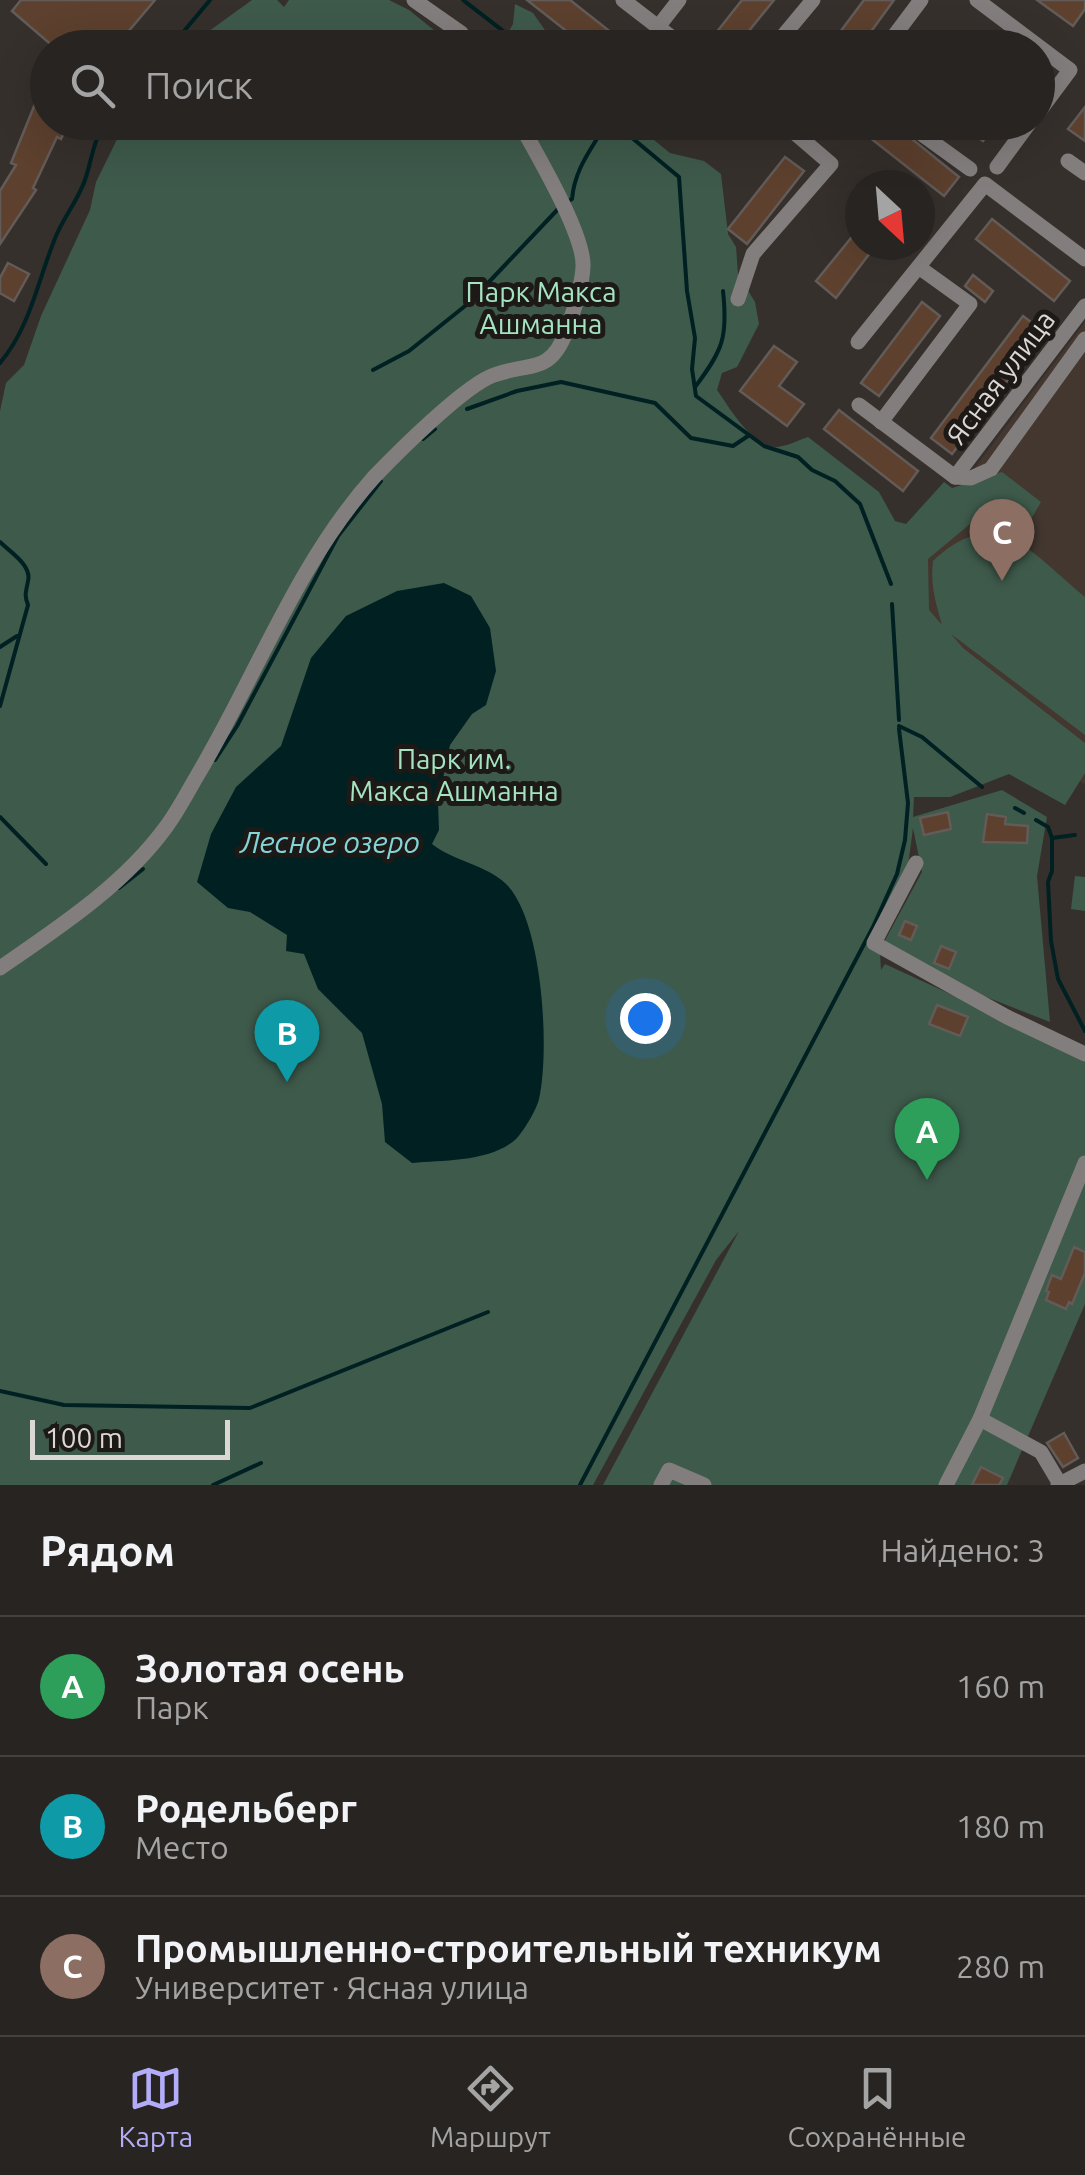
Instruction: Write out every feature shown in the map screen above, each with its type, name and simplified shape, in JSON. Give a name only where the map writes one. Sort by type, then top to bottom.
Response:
[{"type":"street","points":[[414,0],[456,30]]},
{"type":"street","points":[[623,0],[662,30]]},
{"type":"street","points":[[658,27],[679,0]]},
{"type":"street","points":[[787,30],[813,0]]},
{"type":"street","points":[[898,30],[921,0]]},
{"type":"street","points":[[977,0],[1017,30]]},
{"type":"street","points":[[1055,59],[1070,70],[1055,90]]},
{"type":"street","points":[[0,968],[124,876],[166,827],[230,721],[317,553],[372,480],[472,388],[490,376],[540,366],[558,352],[583,264],[572,225],[528,140]]},
{"type":"street","points":[[738,299],[753,254],[831,164],[802,140]]},
{"type":"street","points":[[930,140],[970,169]]},
{"type":"street","points":[[997,167],[1017,140]]},
{"type":"street","points":[[1068,161],[1085,173]]},
{"type":"street","points":[[858,342],[986,184],[1085,258]]},
{"type":"street","points":[[881,422],[970,304],[920,268]]},
{"type":"street","name":"Ясная улица","points":[[858,405],[955,477],[1085,306]]},
{"type":"street","points":[[955,477],[972,478],[991,468],[1085,339]]},
{"type":"street","points":[[916,863],[874,944],[1006,1017],[1085,1054]]},
{"type":"street","points":[[946,1485],[980,1419],[1085,1163]]},
{"type":"street","points":[[980,1419],[1041,1452],[1059,1484],[1085,1471]]},
{"type":"street","points":[[661,1485],[670,1470],[704,1485]]},
{"type":"shaded area","points":[[1085,322],[1085,785],[1066,771],[922,615],[915,547]]},
{"type":"green space","points":[[252,0],[277,0],[284,7],[289,0],[389,0],[434,30],[211,30]]},
{"type":"green space","points":[[515,4],[533,13],[545,30],[510,30]]},
{"type":"green space","name":"Парк Макса Ашманна","points":[[117,140],[654,140],[670,153],[704,161],[721,174],[728,234],[736,247],[738,274],[755,302],[759,324],[737,367],[722,373],[717,390],[758,440],[776,447],[808,437],[879,492],[895,521],[906,524],[944,482],[952,488],[1002,472],[1041,502],[1021,536],[970,524],[928,559],[929,610],[942,625],[933,586],[933,561],[956,543],[976,535],[995,534],[1013,540],[1085,597],[1085,735],[951,634],[963,648],[1085,743],[1085,773],[1065,805],[1009,774],[950,797],[914,797],[913,817],[1002,790],[1047,817],[1037,876],[1050,1022],[961,987],[883,944],[922,872],[913,828],[906,881],[879,937],[881,970],[885,964],[1085,1056],[1085,1304],[1007,1485],[603,1485],[739,1231],[716,1260],[593,1485],[0,1485],[0,411],[6,383],[24,365],[41,316],[90,210],[96,182]]},
{"type":"green space","points":[[1075,876],[1085,877],[1085,911],[1071,909]]},
{"type":"water","name":"Лесное озеро","points":[[444,583],[471,596],[490,628],[496,671],[486,705],[472,714],[450,745],[438,802],[439,830],[432,844],[497,877],[518,900],[535,954],[544,1050],[539,1099],[519,1136],[494,1152],[412,1163],[385,1142],[382,1104],[362,1033],[318,989],[304,954],[286,951],[287,935],[250,912],[228,908],[197,882],[211,834],[236,787],[281,746],[311,658],[346,616],[397,591]]},
{"type":"building","points":[[21,0],[155,0],[130,30],[34,30],[12,11]]},
{"type":"building","points":[[527,0],[570,0],[608,30],[565,30]]},
{"type":"building","points":[[742,0],[774,0],[750,30],[718,30]]},
{"type":"building","points":[[864,0],[894,0],[872,30],[842,30]]},
{"type":"building","points":[[1037,0],[1085,0],[1085,9],[1073,26]]},
{"type":"building","points":[[1085,107],[1085,141],[1068,129]]},
{"type":"building","points":[[30,116],[30,140],[56,140],[33,188],[36,190],[0,244],[0,191],[16,165],[11,163]]},
{"type":"building","points":[[873,140],[913,140],[959,177],[944,196],[935,189],[935,170],[911,170]]},
{"type":"building","points":[[785,157],[804,171],[747,244],[728,229]]},
{"type":"building","points":[[992,219],[1070,281],[1054,301],[976,239]]},
{"type":"building","points":[[845,245],[845,260],[865,260],[836,298],[816,281]]},
{"type":"building","points":[[8,263],[29,274],[14,301],[0,293],[0,278]]},
{"type":"building","points":[[973,275],[993,291],[985,302],[965,286]]},
{"type":"building","points":[[922,302],[940,316],[879,396],[861,383]]},
{"type":"building","points":[[1023,316],[1044,332],[952,454],[931,438]]},
{"type":"building","points":[[774,346],[797,362],[779,386],[804,404],[787,426],[740,391]]},
{"type":"building","points":[[839,410],[918,471],[903,491],[824,429]]},
{"type":"building","points":[[948,812],[951,829],[924,835],[920,818]]},
{"type":"building","points":[[987,814],[1006,817],[1005,824],[1028,826],[1027,843],[983,842]]},
{"type":"building","points":[[905,921],[917,926],[911,940],[899,935]]},
{"type":"building","points":[[941,946],[956,952],[949,969],[934,963]]},
{"type":"building","points":[[937,1005],[968,1017],[960,1036],[929,1024]]},
{"type":"building","points":[[1074,1247],[1085,1252],[1085,1273],[1066,1309],[1046,1300],[1046,1291],[1052,1275],[1061,1279]]},
{"type":"building","points":[[1064,1433],[1078,1458],[1063,1467],[1047,1443]]},
{"type":"building","points":[[981,1467],[1003,1478],[999,1485],[972,1485]]},
{"type":"waterway","points":[[185,30],[210,0]]},
{"type":"waterway","points":[[463,0],[502,30]]},
{"type":"waterway","points":[[0,363],[27,318],[56,236],[82,187],[96,140]]},
{"type":"waterway","points":[[568,201],[572,199],[580,168],[596,140]]},
{"type":"waterway","points":[[635,140],[679,177],[687,291],[695,338],[692,369],[696,396],[764,446],[798,457],[812,470],[835,481],[860,504],[891,584]]},
{"type":"waterway","points":[[373,370],[409,351],[470,302],[560,207]]},
{"type":"waterway","points":[[695,387],[712,363],[724,332],[723,291]]},
{"type":"waterway","points":[[467,409],[517,391],[561,382],[655,403],[691,438],[733,446],[748,436]]},
{"type":"waterway","points":[[423,439],[435,429]]},
{"type":"waterway","points":[[215,760],[338,536],[381,481]]},
{"type":"waterway","points":[[0,542],[19,559],[28,575],[28,605],[0,706]]},
{"type":"waterway","points":[[892,604],[899,720]]},
{"type":"waterway","points":[[0,647],[17,636]]},
{"type":"waterway","points":[[899,726],[922,737],[982,787]]},
{"type":"waterway","points":[[580,1485],[873,927],[897,874],[908,803],[899,729]]},
{"type":"waterway","points":[[1015,808],[1024,813]]},
{"type":"waterway","points":[[0,817],[46,864]]},
{"type":"waterway","points":[[1036,820],[1048,827],[1052,838],[1048,882],[1051,941],[1058,979],[1085,1031]]},
{"type":"waterway","points":[[1052,838],[1075,835]]},
{"type":"waterway","points":[[119,888],[143,869]]},
{"type":"waterway","points":[[0,1391],[64,1405],[250,1408],[488,1312]]},
{"type":"waterway","points":[[213,1485],[261,1463]]},
{"type":"place","name":"Промышленно-строительный техникум","points":[[1002,581]]},
{"type":"place","name":"Родельберг","points":[[287,1082]]},
{"type":"place","name":"Золотая осень","points":[[927,1180]]},
{"type":"park label","name":"Парк им. Макса Ашманна","points":[[454,774]]}]
